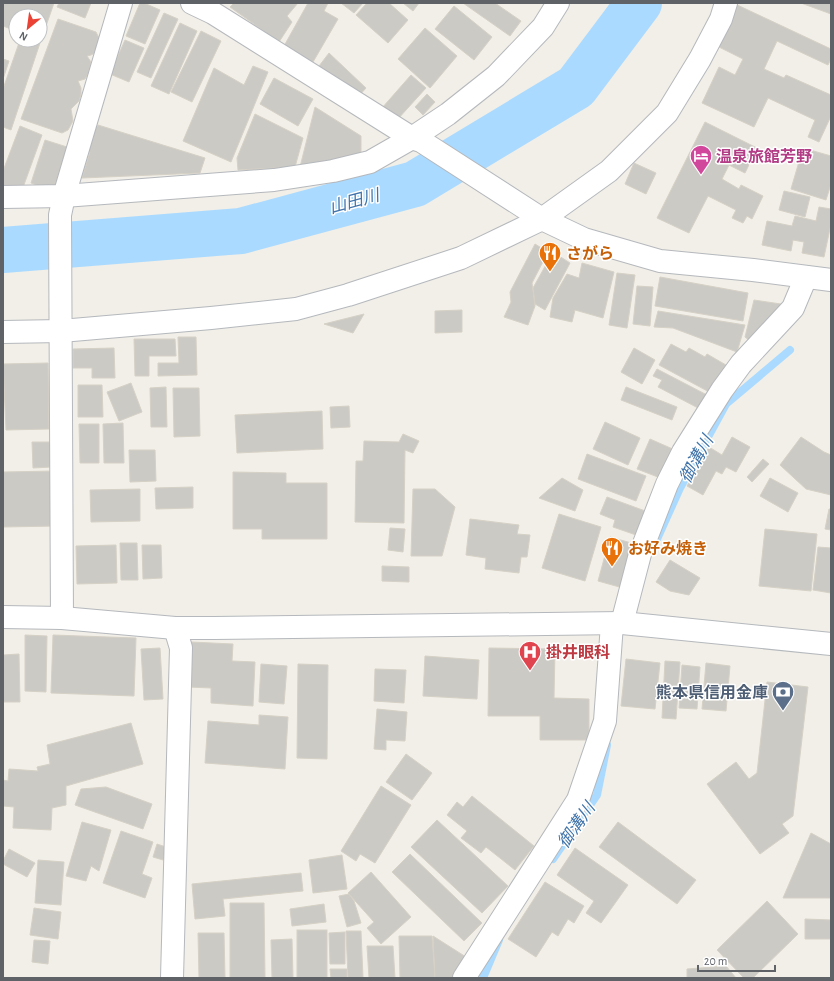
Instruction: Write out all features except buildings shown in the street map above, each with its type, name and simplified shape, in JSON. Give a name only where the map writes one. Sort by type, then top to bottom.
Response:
[{"type":"street","points":[[62,618],[62,206],[121,3]]},
{"type":"street","points":[[192,3],[219,8],[417,140],[534,214],[584,239],[660,261],[753,270],[831,280]]},
{"type":"street","points":[[3,197],[62,206],[274,180],[333,171],[370,162],[417,140],[496,76],[543,27],[558,3]]},
{"type":"street","points":[[3,332],[61,324],[211,318],[296,308],[348,295],[461,258],[534,214],[609,172],[666,113],[700,59],[721,19],[726,3]]},
{"type":"street","points":[[464,978],[578,800],[605,721],[617,624],[640,554],[667,484],[683,452],[722,390],[741,364],[793,308],[806,277]]},
{"type":"street","points":[[3,617],[62,618],[176,628],[617,624],[831,644]]},
{"type":"street","points":[[172,978],[181,648],[176,628]]},
{"type":"waterway","name":"山田川","points":[[3,250],[241,231],[415,184],[576,87],[639,3]]},
{"type":"waterway","name":"御溝川","points":[[657,539],[680,488],[726,404],[790,350]]},
{"type":"waterway","name":"御溝川","points":[[553,859],[597,795],[607,745]]},
{"type":"waterway","name":"御溝川","points":[[483,978],[499,940]]},
{"type":"place","name":"温泉旅館芳野","points":[[701,176]]},
{"type":"place","name":"さがら","points":[[550,272]]},
{"type":"place","name":"お好み焼き","points":[[612,568]]},
{"type":"place","name":"掛井眼科","points":[[530,672]]},
{"type":"place","name":"熊本県信用金庫","points":[[783,712]]}]
